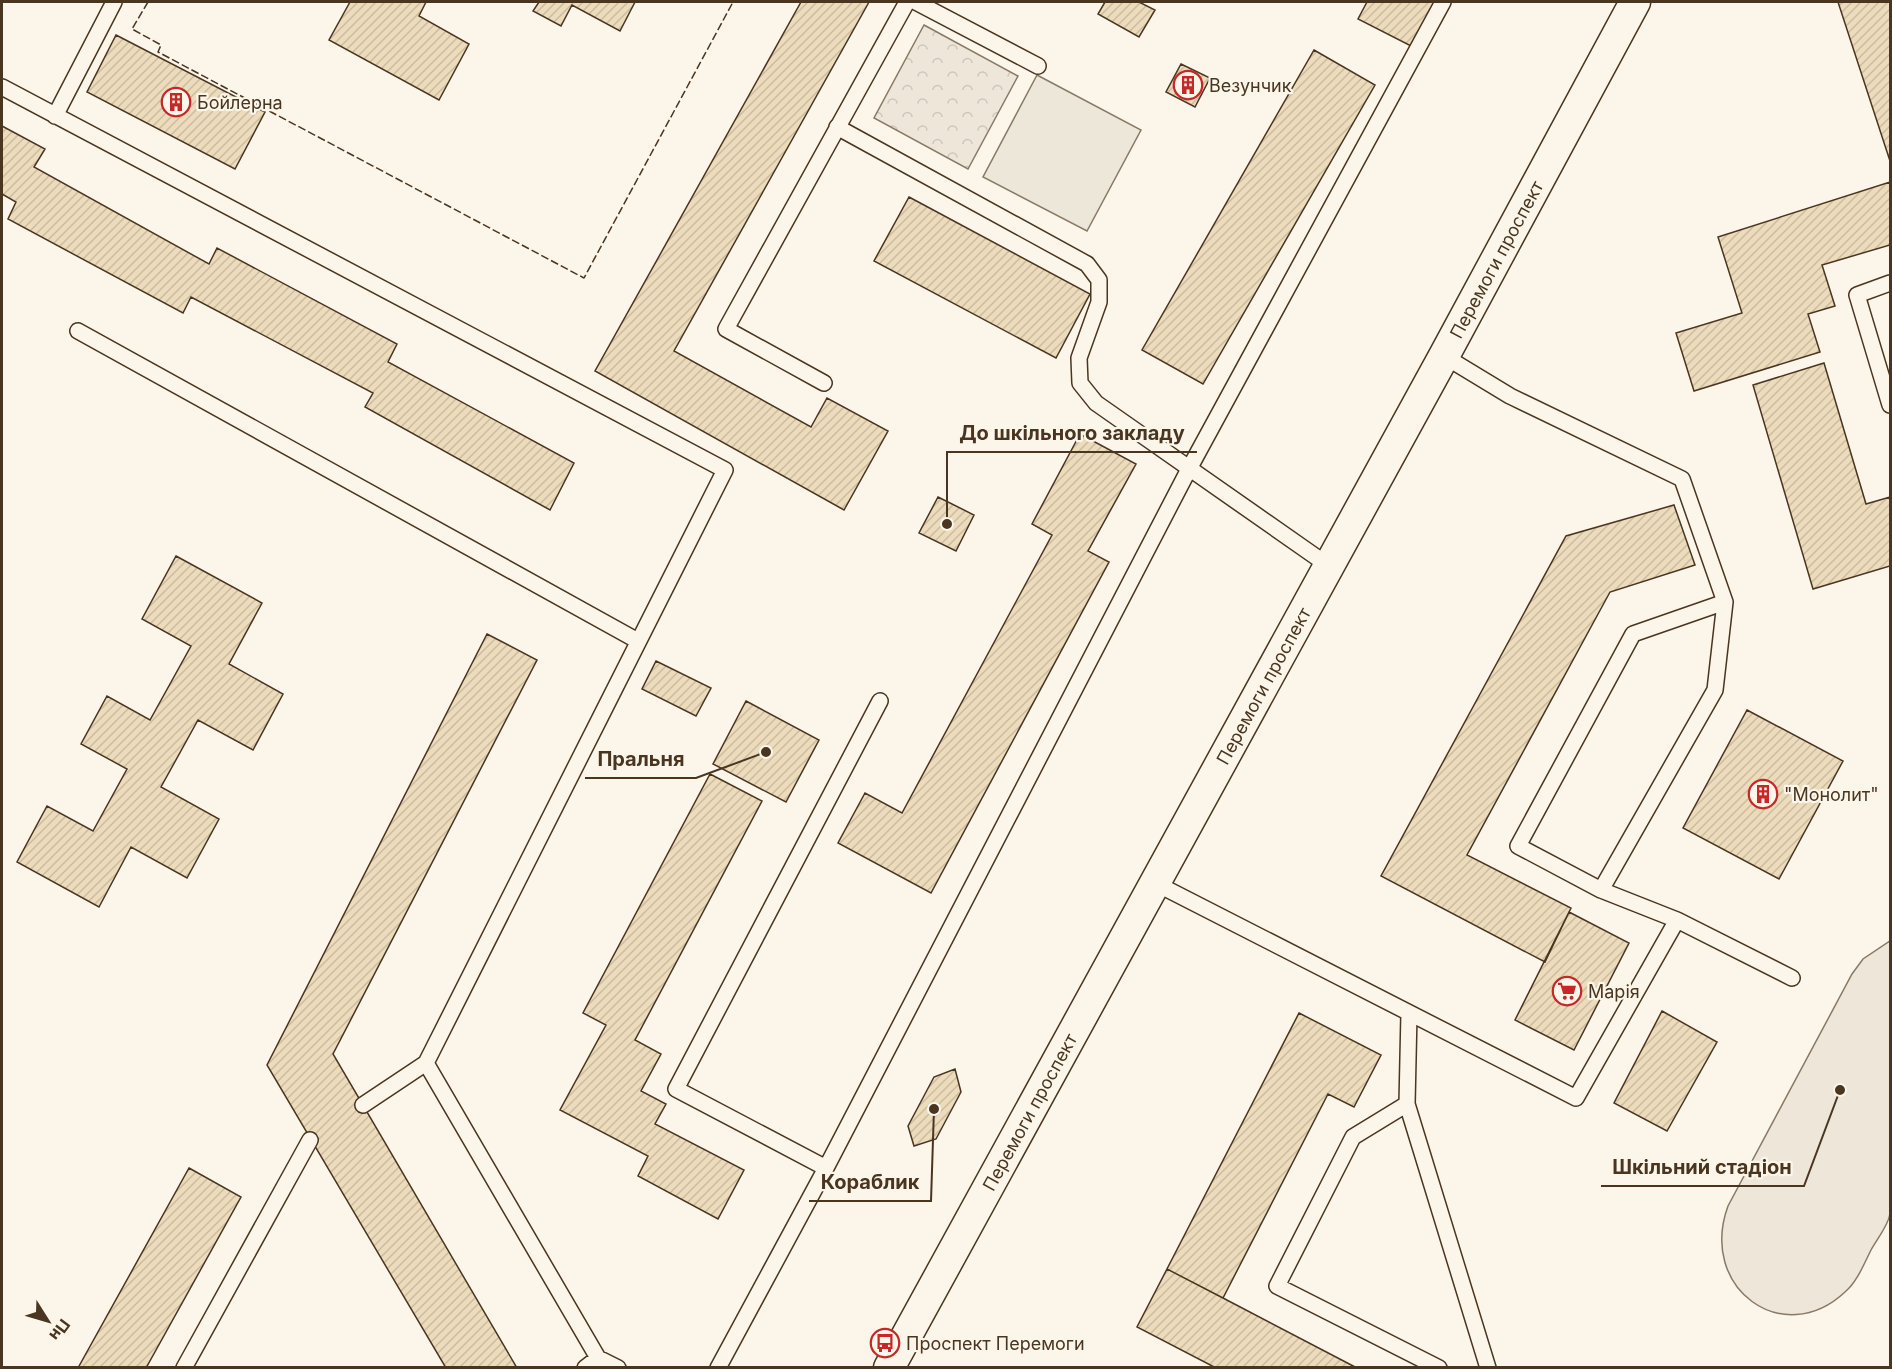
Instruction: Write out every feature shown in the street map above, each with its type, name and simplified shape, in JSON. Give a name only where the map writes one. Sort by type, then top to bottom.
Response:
[{"type":"street","name":"Перемоги проспект","points":[[889,1368],[1444,356],[1635,2]]},
{"type":"lane","points":[[55,116],[114,2]]},
{"type":"lane","points":[[824,383],[726,329],[907,2]]},
{"type":"lane","points":[[916,2],[1038,66]]},
{"type":"lane","points":[[718,1368],[826,1168],[1189,470],[1443,2]]},
{"type":"lane","points":[[2,87],[725,470],[426,1063],[363,1105]]},
{"type":"lane","points":[[837,128],[1087,264],[1099,280],[1099,302],[1079,358],[1080,383],[1096,403],[1329,566]]},
{"type":"lane","points":[[1890,284],[1857,295],[1890,405]]},
{"type":"lane","points":[[78,331],[638,641]]},
{"type":"lane","points":[[1444,356],[1510,396],[1682,479],[1725,602],[1715,690],[1600,890]]},
{"type":"lane","points":[[1725,602],[1633,634],[1518,846],[1600,890],[1677,920],[1792,978]]},
{"type":"lane","points":[[826,1168],[676,1089],[880,701]]},
{"type":"lane","points":[[1155,883],[1576,1098],[1677,920]]},
{"type":"lane","points":[[1409,1013],[1407,1104],[1488,1368]]},
{"type":"lane","points":[[426,1063],[598,1359],[618,1368]]},
{"type":"lane","points":[[1407,1104],[1353,1137],[1277,1286],[1439,1368]]},
{"type":"lane","points":[[184,1368],[310,1140]]},
{"type":"lane","points":[[585,1368],[598,1359]]},
{"type":"green space","points":[[924,25],[1018,76],[968,169],[874,118]]},
{"type":"green space","points":[[1890,941],[1891,1197],[1889,1219],[1857,1278],[1845,1292],[1821,1308],[1796,1315],[1773,1312],[1752,1302],[1735,1285],[1725,1262],[1722,1236],[1728,1206],[1852,974],[1863,959]]},
{"type":"shaded area","points":[[1037,75],[1141,130],[1087,231],[983,177]]},
{"type":"building","points":[[350,2],[426,2],[419,16],[469,44],[439,100],[329,40]]},
{"type":"building","points":[[539,2],[635,2],[620,31],[572,5],[561,26],[533,11]]},
{"type":"building","points":[[801,2],[869,2],[674,351],[811,427],[827,398],[888,431],[844,510],[595,371]]},
{"type":"building","points":[[1105,2],[1139,2],[1155,10],[1139,37],[1098,14]]},
{"type":"building","points":[[1367,2],[1437,2],[1413,47],[1358,19]]},
{"type":"building","points":[[1838,2],[1890,2],[1890,161]]},
{"type":"building","name":"Бойлерна","points":[[116,35],[265,112],[235,169],[87,92]]},
{"type":"building","points":[[1314,50],[1375,85],[1203,384],[1142,350]]},
{"type":"building","name":"Везунчик","points":[[1181,64],[1210,78],[1195,107],[1166,92]]},
{"type":"building","points":[[2,126],[45,149],[34,167],[209,264],[217,248],[397,344],[388,362],[574,463],[550,510],[365,407],[373,393],[191,297],[183,313],[8,219],[16,202],[2,194]]},
{"type":"building","points":[[1890,182],[1890,245],[1822,265],[1835,306],[1808,314],[1820,352],[1694,391],[1676,333],[1742,313],[1718,237]]},
{"type":"building","points":[[909,197],[1090,294],[1056,358],[874,261]]},
{"type":"building","points":[[1824,363],[1866,504],[1890,497],[1890,566],[1813,589],[1753,385]]},
{"type":"building","points":[[1080,434],[1136,464],[1088,551],[1109,562],[931,893],[838,843],[865,793],[902,813],[1052,535],[1032,524]]},
{"type":"building","points":[[938,497],[974,515],[956,551],[919,533]]},
{"type":"building","points":[[1674,505],[1695,565],[1610,592],[1467,855],[1571,908],[1545,962],[1381,876],[1566,536]]},
{"type":"building","points":[[176,556],[262,603],[229,664],[283,694],[253,750],[198,720],[161,787],[219,819],[187,878],[131,847],[99,907],[17,862],[47,806],[93,831],[127,769],[81,744],[107,696],[150,720],[191,646],[142,619]]},
{"type":"building","points":[[487,634],[537,660],[333,1054],[517,1368],[446,1368],[267,1065]]},
{"type":"building","points":[[656,661],[711,688],[696,716],[642,689]]},
{"type":"building","points":[[746,701],[819,740],[786,802],[713,764]]},
{"type":"building","name":"\"Монолит\"","points":[[1747,710],[1843,761],[1779,879],[1683,828]]},
{"type":"building","points":[[710,774],[762,801],[635,1040],[661,1054],[641,1091],[666,1104],[655,1124],[744,1170],[718,1219],[638,1176],[648,1156],[560,1110],[606,1025],[583,1013]]},
{"type":"building","name":"Марія","points":[[1569,912],[1629,943],[1574,1050],[1515,1020]]},
{"type":"building","points":[[1662,1011],[1717,1042],[1667,1131],[1614,1103]]},
{"type":"building","points":[[1299,1013],[1381,1055],[1354,1107],[1328,1094],[1223,1298],[1167,1269]]},
{"type":"building","points":[[955,1069],[961,1092],[936,1139],[914,1146],[908,1126],[934,1077]]},
{"type":"building","points":[[189,1168],[241,1197],[146,1368],[78,1368]]},
{"type":"building","points":[[1167,1269],[1357,1368],[1216,1368],[1137,1327]]},
{"type":"fence","points":[[148,2],[132,29],[161,45],[158,52],[584,278],[733,2]]},
{"type":"place","name":"Везунчик","points":[[1188,85]]},
{"type":"place","name":"Бойлерна","points":[[176,102]]},
{"type":"place","name":"До шкільного закладу","points":[[947,524]]},
{"type":"place","name":"Пральня","points":[[766,752]]},
{"type":"place","name":"\"Монолит\"","points":[[1763,794]]},
{"type":"place","name":"Марія","points":[[1567,991]]},
{"type":"place","name":"Шкільний стадіон","points":[[1840,1090]]},
{"type":"place","name":"Кораблик","points":[[934,1109]]},
{"type":"place","name":"Проспект Перемоги","points":[[885,1343]]}]
